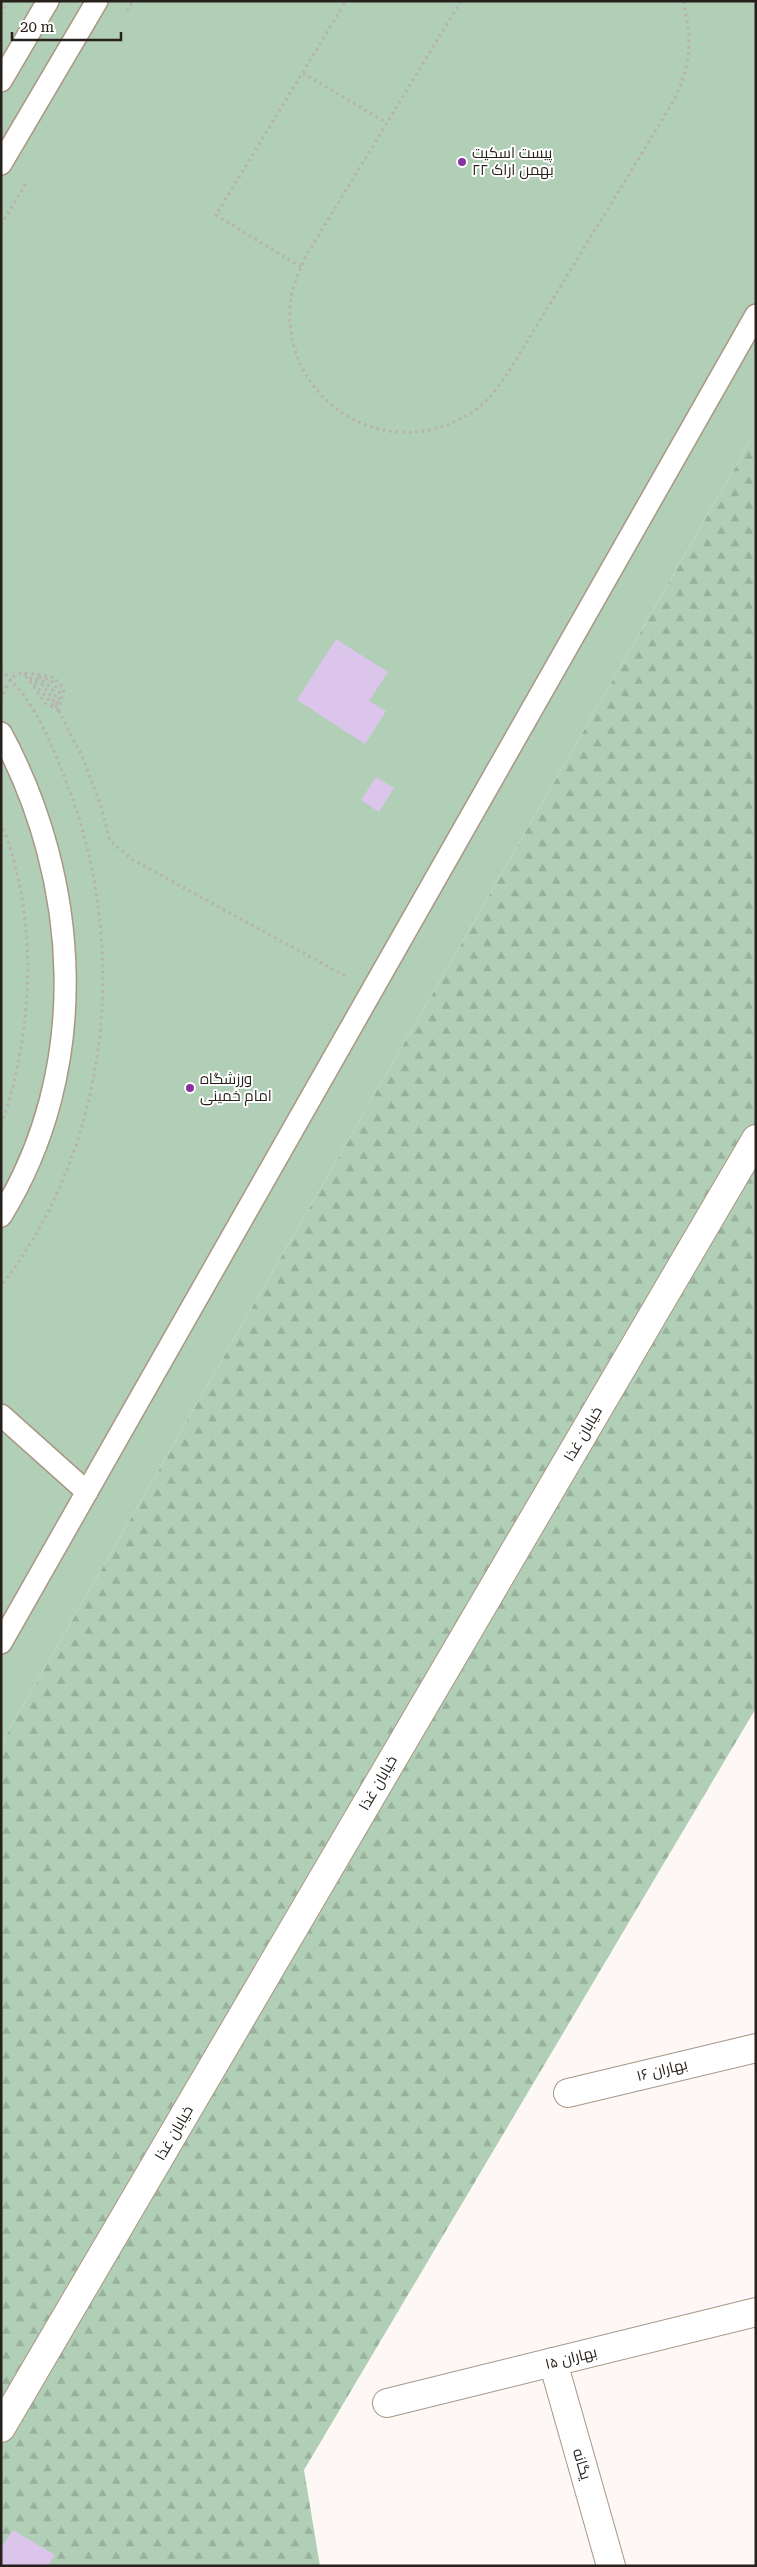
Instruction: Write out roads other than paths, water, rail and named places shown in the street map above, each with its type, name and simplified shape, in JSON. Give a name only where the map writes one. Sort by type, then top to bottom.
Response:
[{"type":"street","name":"خیابان غذا","points":[[1,2428],[756,1139]]},
{"type":"street","name":"بهاران ۱۶","points":[[568,2093],[756,2048]]},
{"type":"street","name":"بهاران ۱۵","points":[[387,2403],[756,2312]]},
{"type":"street","name":"یگانه","points":[[553,2362],[611,2566]]},
{"type":"lane","points":[[1,80],[48,1]]},
{"type":"lane","points":[[1,164],[97,1]]},
{"type":"lane","points":[[1,1643],[756,315]]},
{"type":"lane","points":[[1,733],[20,767],[38,814],[53,863],[62,914],[66,965],[64,1016],[57,1068],[45,1118],[27,1166],[1,1216]]},
{"type":"lane","points":[[1,1416],[87,1492]]},
{"type":"place","name":"پیست اسکیت ۲۲ بهمن اراک","points":[[462,162]]},
{"type":"place","name":"ورزشگاه امام خمینی","points":[[190,1088]]}]
